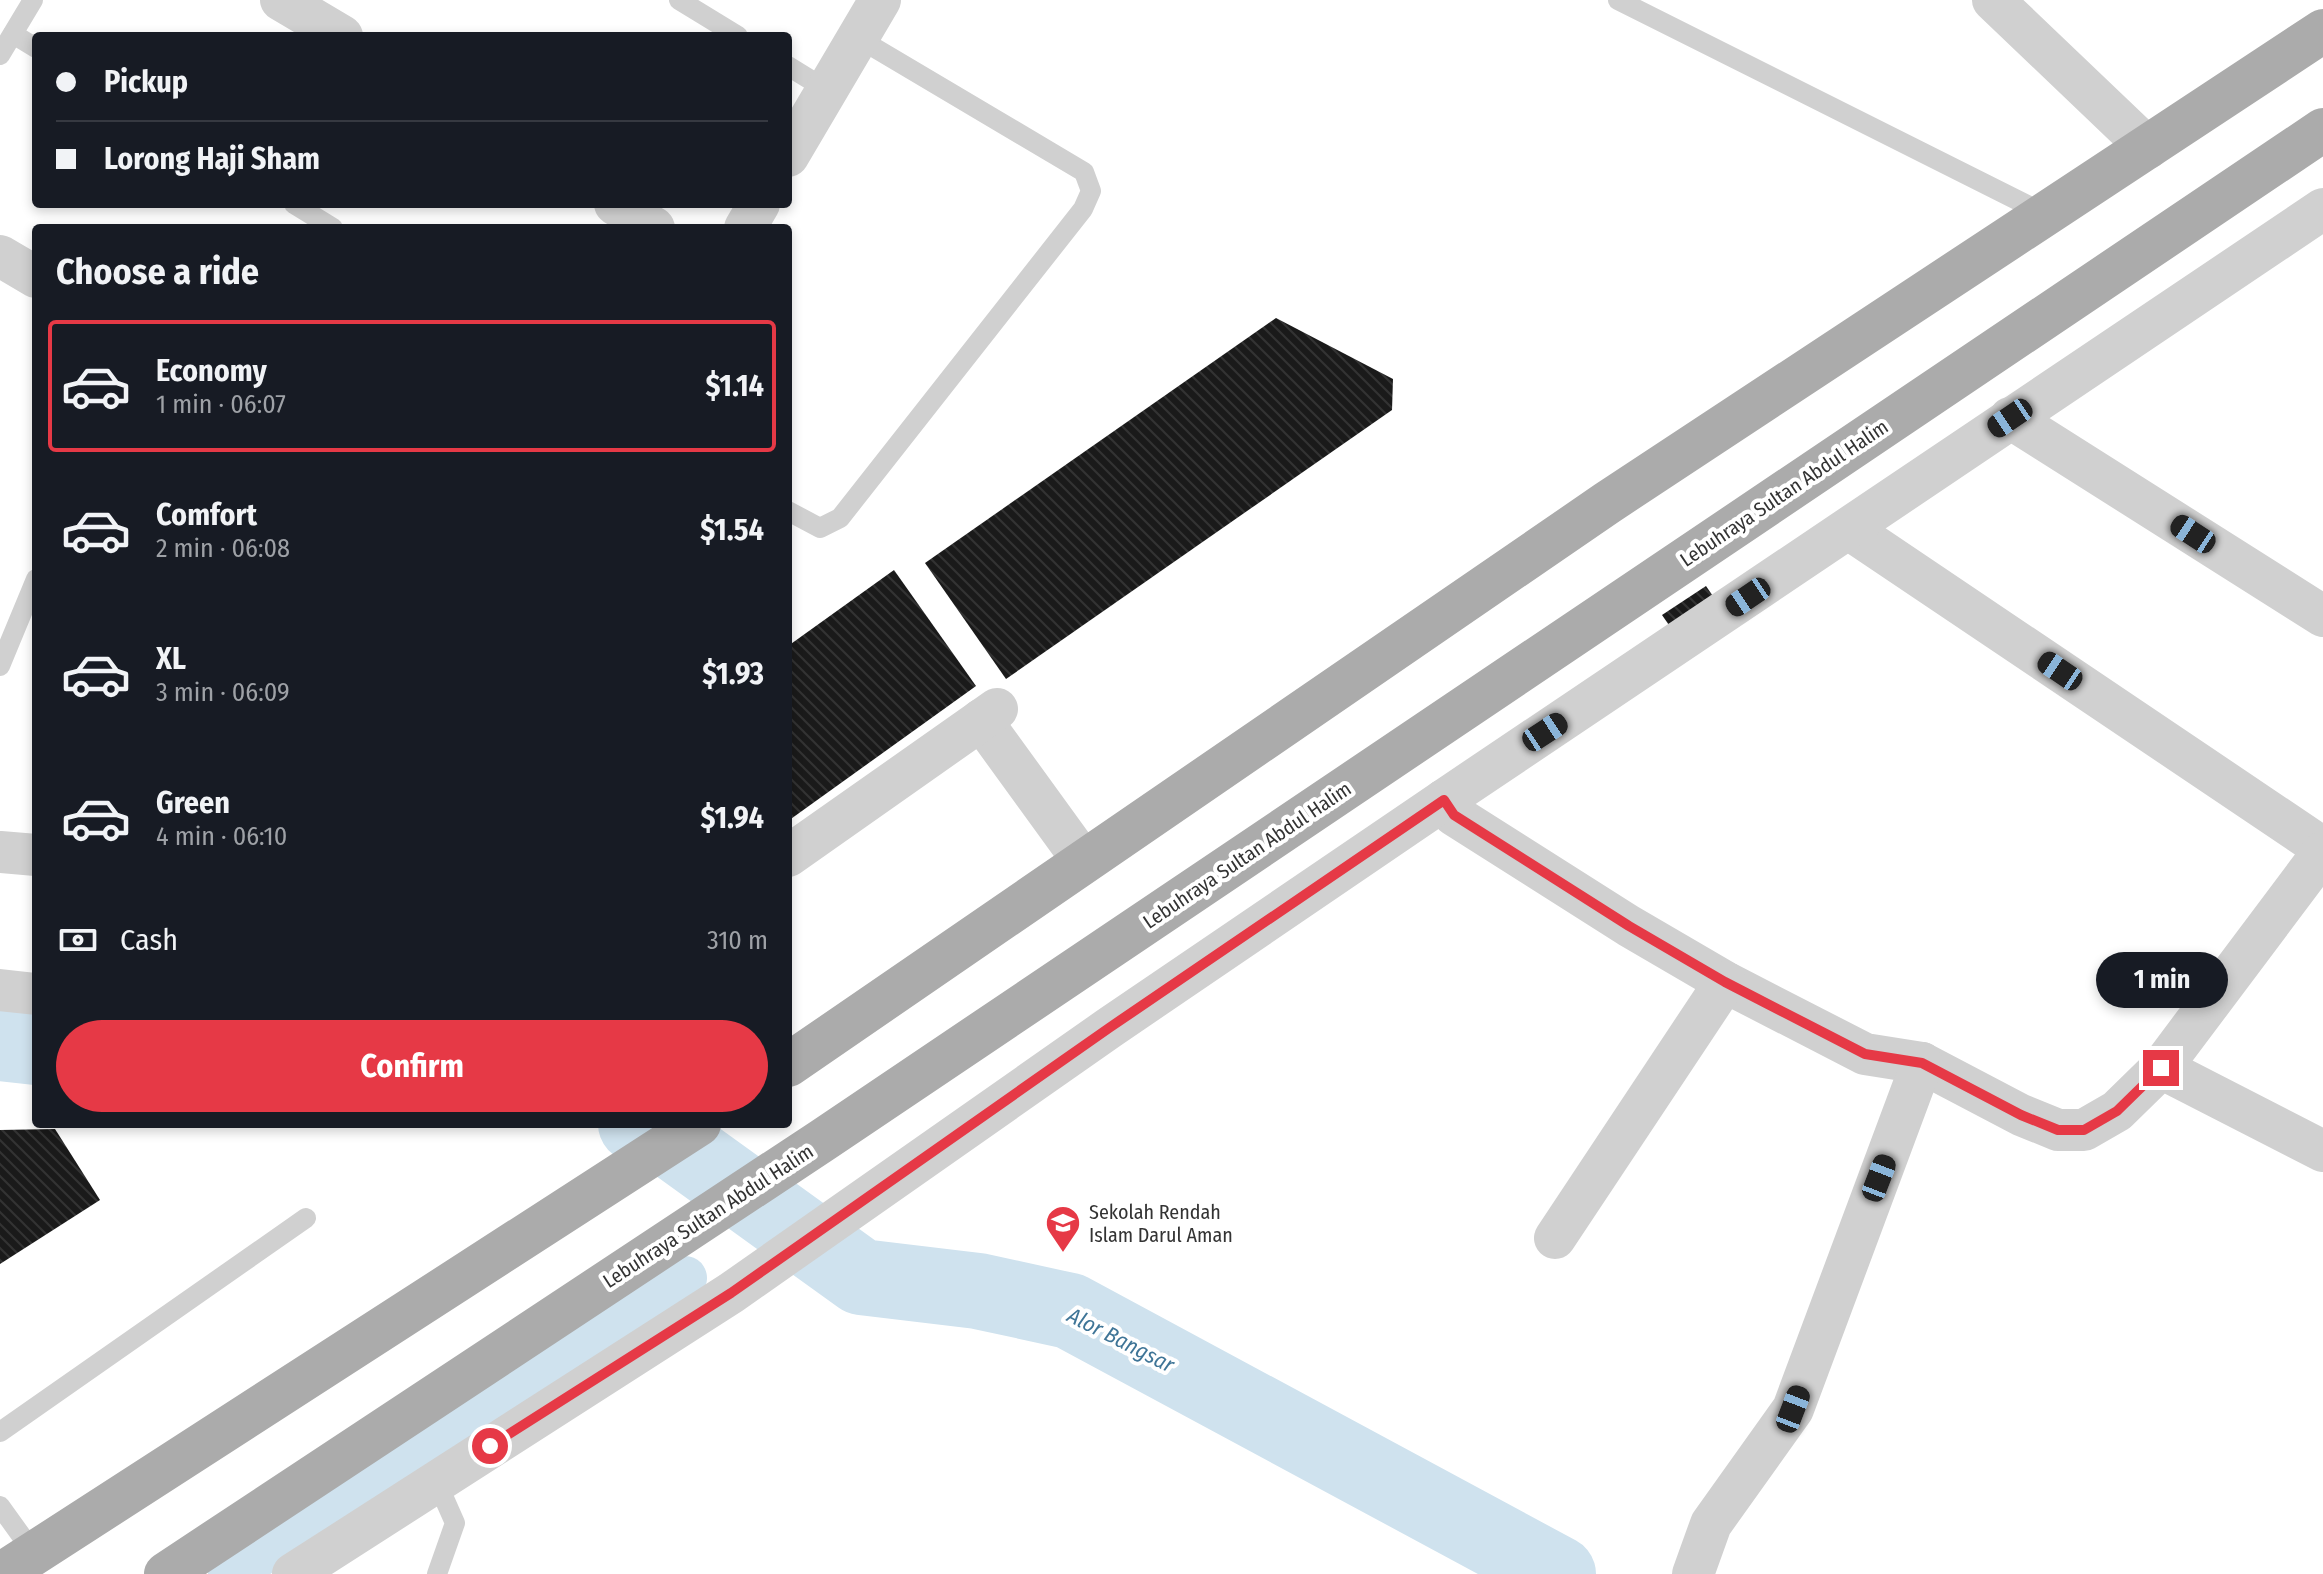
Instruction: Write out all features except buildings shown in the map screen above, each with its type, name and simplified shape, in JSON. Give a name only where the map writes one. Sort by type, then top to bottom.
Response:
[{"type":"main road","points":[[794,1053],[1084,862],[1607,503],[2323,31]]},
{"type":"main road","name":"Lebuhraya Sultan Abdul Halim","points":[[166,1574],[823,1140],[2323,130]]},
{"type":"main road","points":[[18,1563],[693,1128]]},
{"type":"street","points":[[792,149],[880,0]]},
{"type":"street","points":[[1993,0],[2148,148]]},
{"type":"street","points":[[622,208],[648,224]]},
{"type":"street","points":[[293,1574],[731,1293],[1109,1028],[2323,209]]},
{"type":"street","points":[[0,256],[32,275]]},
{"type":"street","points":[[2010,418],[2323,616]]},
{"type":"street","points":[[1444,800],[1454,815],[1629,926],[1725,982],[1865,1054],[1922,1063],[2021,1115],[2058,1130],[2084,1130],[2117,1111],[2161,1068],[2323,850],[1849,529]]},
{"type":"street","points":[[792,853],[989,715],[1084,862]]},
{"type":"street","points":[[0,852],[32,855]]},
{"type":"street","points":[[1555,1238],[1725,982]]},
{"type":"street","points":[[0,990],[32,994]]},
{"type":"street","points":[[1693,1574],[1711,1524],[1793,1409],[1922,1063]]},
{"type":"street","points":[[2161,1068],[2323,1151]]},
{"type":"lane","points":[[0,55],[33,0]]},
{"type":"lane","points":[[679,0],[731,32]]},
{"type":"lane","points":[[1618,0],[2047,215]]},
{"type":"lane","points":[[13,34],[32,46]]},
{"type":"lane","points":[[792,513],[820,528],[840,518],[1083,209],[1091,191],[1084,172],[858,38]]},
{"type":"lane","points":[[792,68],[827,90]]},
{"type":"lane","points":[[300,208],[326,224]]},
{"type":"lane","points":[[0,666],[32,589]]},
{"type":"lane","points":[[0,1432],[306,1218]]},
{"type":"lane","points":[[436,1480],[455,1523],[437,1574]]},
{"type":"lane","points":[[0,1506],[18,1563]]},
{"type":"waterway","name":"Alor Bangsar","points":[[0,1043],[32,1047]]},
{"type":"waterway","name":"Alor Bangsar","points":[[645,1128],[671,1140],[861,1277],[978,1291],[1070,1311],[1558,1574]]},
{"type":"waterway","points":[[230,1574],[685,1278]]},
{"type":"place","name":"Sekolah Rendah Islam Darul Aman","points":[[1063,1254]]},
{"type":"route","points":[[490,1446],[731,1293],[1109,1028],[1444,800],[1454,815],[1629,926],[1725,982],[1865,1054],[1922,1063],[2021,1115],[2058,1130],[2084,1130],[2117,1111],[2161,1068]]}]
